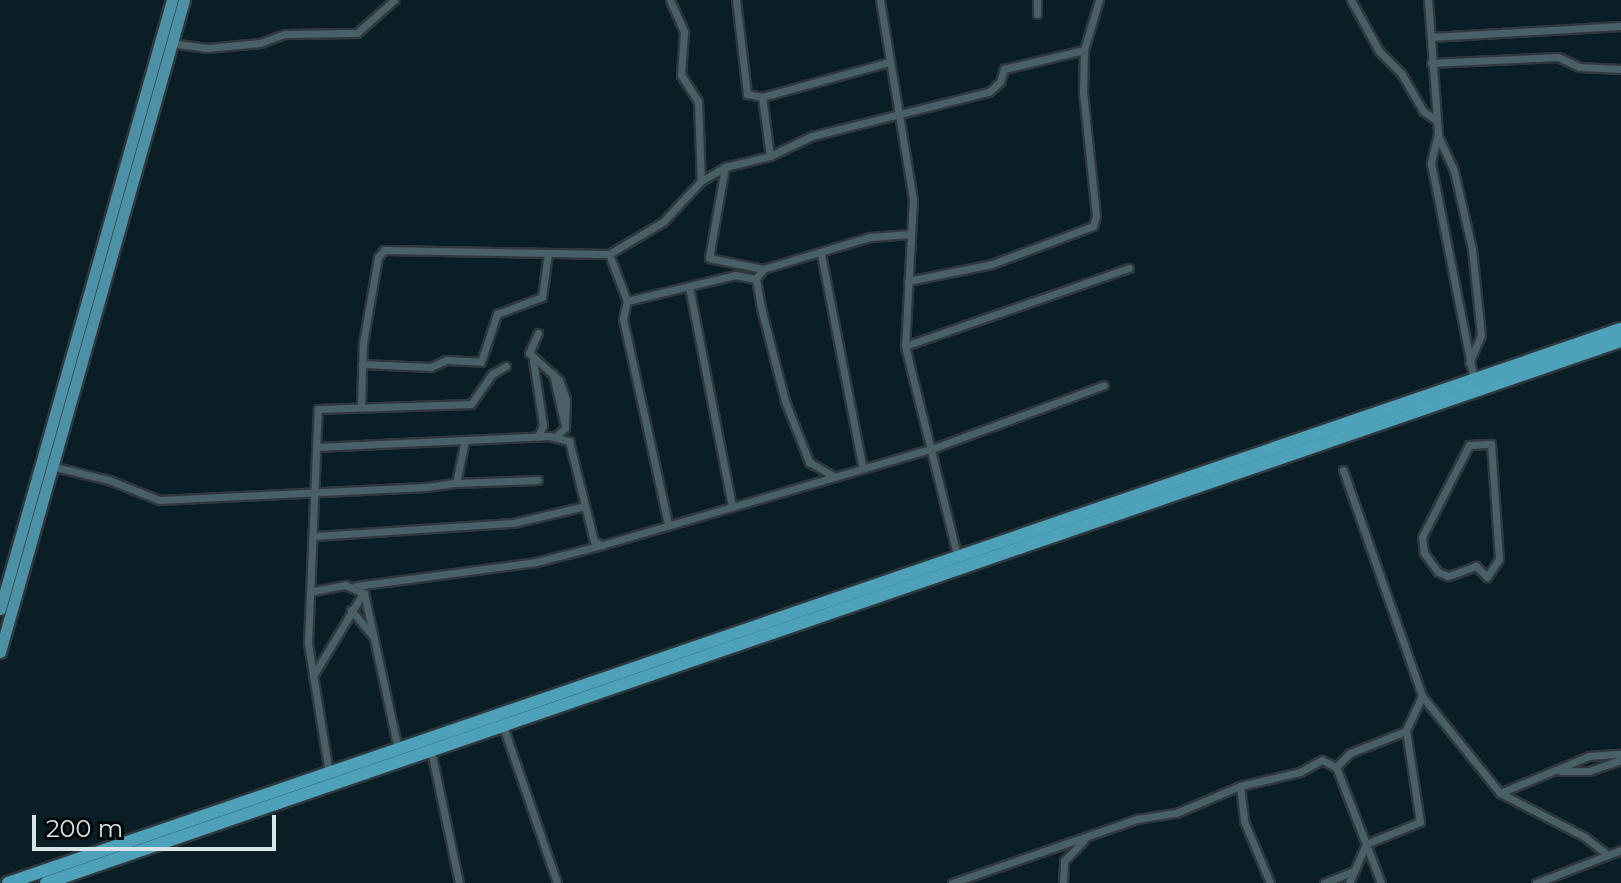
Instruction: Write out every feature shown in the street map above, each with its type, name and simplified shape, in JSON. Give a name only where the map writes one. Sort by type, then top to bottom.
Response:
[{"type":"highway","points":[[8,883],[1476,386],[1621,329]]},
{"type":"highway","points":[[46,883],[74,878],[503,726],[921,574],[957,555],[1621,341]]},
{"type":"main road","points":[[0,609],[172,0]]},
{"type":"main road","points":[[0,652],[184,0]]},
{"type":"street","points":[[171,43],[207,48],[260,43],[285,34],[357,33],[394,0]]},
{"type":"street","points":[[670,0],[684,32],[681,75],[697,97],[701,181]]},
{"type":"street","points":[[736,0],[747,94],[762,97],[890,62]]},
{"type":"street","points":[[880,0],[910,171],[905,346],[934,448],[957,555]]},
{"type":"street","points":[[1037,0],[1037,14]]},
{"type":"street","points":[[908,281],[992,264],[1093,226],[1096,216],[1084,110],[1084,50],[1099,0]]},
{"type":"street","points":[[1351,0],[1379,51],[1401,73],[1423,111],[1436,120]]},
{"type":"street","points":[[1428,0],[1438,134],[1433,176],[1476,386]]},
{"type":"street","points":[[1431,37],[1621,26]]},
{"type":"street","points":[[361,405],[362,364],[378,257],[384,250],[609,254],[663,222],[701,181],[725,167],[770,156],[812,136],[989,92],[1000,82],[1004,69],[1084,50]]},
{"type":"street","points":[[1431,63],[1558,57],[1579,67],[1621,69]]},
{"type":"street","points":[[762,97],[770,156]]},
{"type":"street","points":[[1438,134],[1454,171],[1472,249],[1481,335],[1469,363]]},
{"type":"street","points":[[725,167],[709,258],[763,269],[870,237],[910,234]]},
{"type":"street","points":[[362,364],[431,367],[446,360],[481,362],[497,314],[542,297],[548,253]]},
{"type":"street","points":[[609,254],[627,301],[623,319],[668,523]]},
{"type":"street","points":[[821,254],[862,465]]},
{"type":"street","points":[[905,346],[1129,268]]},
{"type":"street","points":[[763,269],[756,279],[774,367],[802,449],[809,462],[835,477]]},
{"type":"street","points":[[627,301],[735,275],[756,279]]},
{"type":"street","points":[[689,287],[732,506]]},
{"type":"street","points":[[538,333],[529,353],[533,360],[543,425],[538,437]]},
{"type":"street","points":[[533,360],[553,374],[565,428],[555,437]]},
{"type":"street","points":[[329,773],[308,643],[314,591],[318,409],[361,405],[471,404],[492,374],[506,366]]},
{"type":"street","points":[[314,591],[536,562],[602,545],[668,523],[835,477],[862,465],[934,448],[1104,385]]},
{"type":"street","points":[[317,447],[538,437],[569,441],[594,541],[602,545]]},
{"type":"street","points":[[456,483],[465,440]]},
{"type":"street","points":[[1491,444],[1499,559],[1487,577],[1476,566],[1448,576],[1438,572],[1424,553],[1422,537],[1469,445],[1491,444]]},
{"type":"street","points":[[51,466],[109,480],[159,500],[538,480]]},
{"type":"street","points":[[1343,470],[1422,696],[1500,793],[1585,837],[1608,855]]},
{"type":"street","points":[[315,536],[513,523],[585,506]]},
{"type":"street","points":[[356,586],[363,593],[398,749]]},
{"type":"street","points":[[312,679],[363,593]]},
{"type":"street","points":[[351,610],[375,640]]},
{"type":"street","points":[[1349,883],[1366,844],[1420,822],[1406,731],[1422,696]]},
{"type":"street","points":[[503,726],[557,883]]},
{"type":"street","points":[[1336,767],[1350,753],[1406,731]]},
{"type":"street","points":[[431,751],[459,883]]},
{"type":"street","points":[[1500,793],[1589,756],[1621,757]]},
{"type":"street","points":[[1557,771],[1589,771],[1621,757]]},
{"type":"street","points":[[952,883],[1091,835],[1176,813],[1240,786],[1300,772],[1322,760],[1336,767],[1381,883]]},
{"type":"street","points":[[1240,786],[1244,821],[1270,883]]},
{"type":"street","points":[[1063,883],[1064,861],[1091,835]]},
{"type":"street","points":[[1536,883],[1621,850]]},
{"type":"street","points":[[1324,883],[1354,871]]}]
